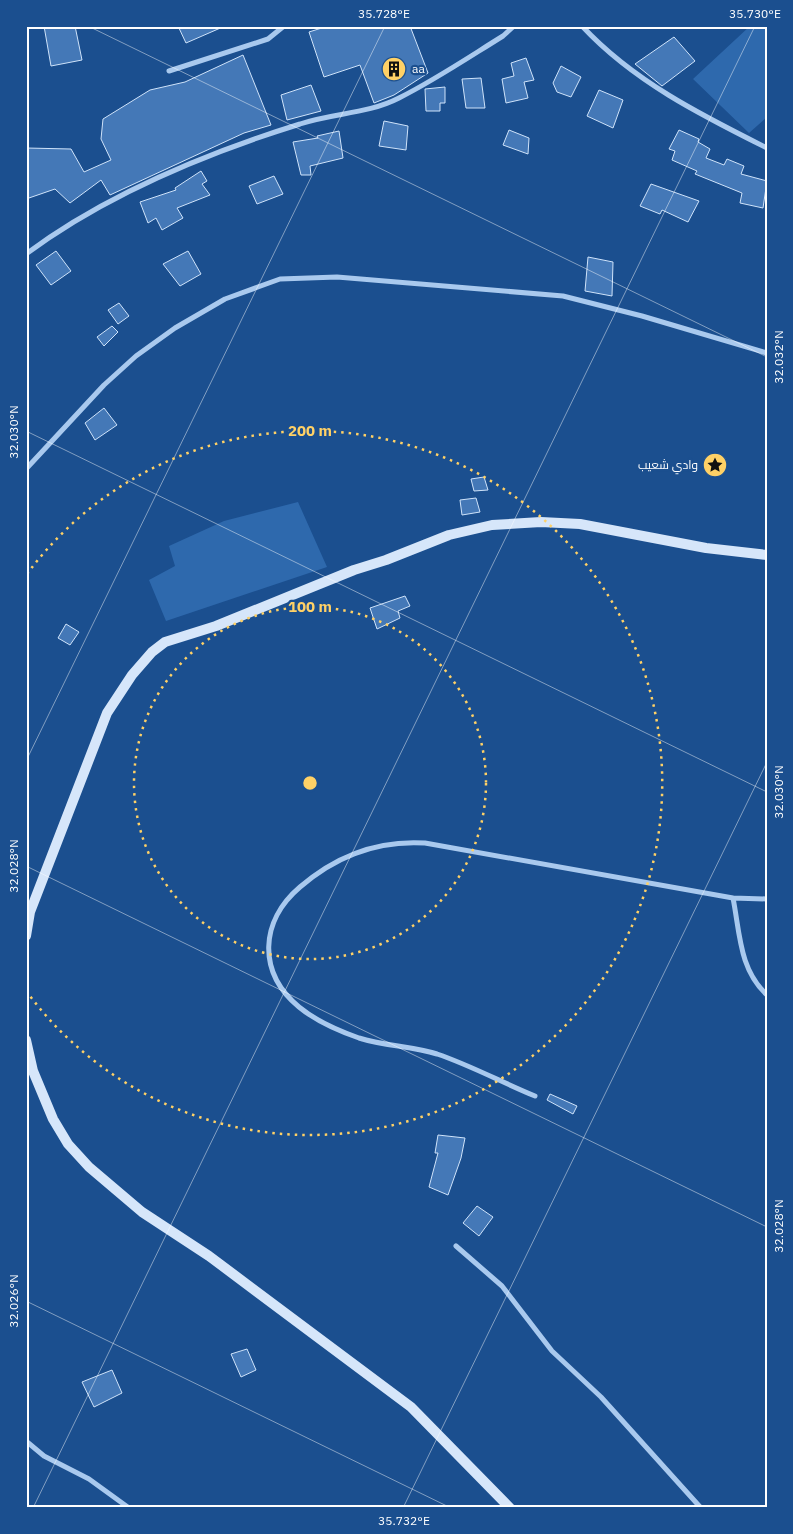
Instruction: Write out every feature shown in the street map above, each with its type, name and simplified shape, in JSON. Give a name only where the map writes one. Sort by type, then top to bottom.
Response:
[{"type":"main road","points":[[26,936],[30,912],[106,713],[132,675],[152,652],[165,642],[216,626],[354,570],[386,560],[449,535],[492,525],[541,522],[580,524],[706,548],[767,555]]},
{"type":"main road","points":[[26,1040],[33,1071],[53,1119],[68,1144],[95,1172],[142,1212],[209,1256],[411,1407],[510,1508]]},
{"type":"street","points":[[169,71],[268,39],[284,26]]},
{"type":"street","points":[[26,254],[107,204],[223,151],[302,123],[373,108],[398,98],[503,36],[514,26]]},
{"type":"street","points":[[582,26],[626,67],[692,110],[767,148]]},
{"type":"street","points":[[26,469],[104,384],[136,356],[175,328],[225,299],[280,279],[338,277],[563,296],[642,316],[767,353]]},
{"type":"street","points":[[535,1096],[440,1055],[353,1036],[337,1030],[299,1008],[285,994],[270,965],[267,950],[271,929],[285,902],[303,884],[346,856],[367,848],[400,842],[434,845],[733,898],[767,899]]},
{"type":"street","points":[[733,898],[746,965],[750,976],[767,995]]},
{"type":"street","points":[[456,1246],[505,1290],[552,1351],[601,1398],[700,1508]]},
{"type":"street","points":[[26,1441],[44,1456],[88,1479],[129,1508]]},
{"type":"shaded area","points":[[750,26],[767,26],[767,117],[749,133],[693,79]]},
{"type":"shaded area","points":[[298,502],[327,567],[166,621],[149,580],[175,566],[169,546],[224,521]]},
{"type":"building","points":[[44,26],[75,26],[82,60],[51,66]]},
{"type":"building","points":[[178,26],[225,26],[186,43]]},
{"type":"building","name":"aa","points":[[328,26],[410,26],[428,73],[394,95],[374,103],[360,65],[324,77],[309,32]]},
{"type":"building","points":[[674,37],[695,61],[662,86],[635,64]]},
{"type":"building","points":[[243,55],[271,125],[244,133],[110,195],[101,180],[70,203],[55,189],[26,199],[26,148],[71,149],[84,172],[111,160],[101,139],[103,119],[150,90],[185,82]]},
{"type":"building","points":[[526,58],[534,80],[524,82],[528,98],[506,103],[502,79],[514,76],[511,63]]},
{"type":"building","points":[[561,66],[581,77],[571,97],[557,92],[553,83]]},
{"type":"building","points":[[481,78],[485,108],[466,108],[462,79]]},
{"type":"building","points":[[311,85],[321,111],[287,120],[281,95]]},
{"type":"building","points":[[445,87],[445,103],[440,103],[440,111],[426,111],[425,89]]},
{"type":"building","points":[[599,90],[623,100],[613,128],[587,116]]},
{"type":"building","points":[[384,121],[408,126],[406,150],[379,146]]},
{"type":"building","points":[[509,130],[529,138],[528,154],[503,145]]},
{"type":"building","points":[[679,130],[699,139],[698,142],[710,149],[706,158],[724,165],[727,159],[744,166],[741,174],[767,181],[763,208],[740,203],[742,193],[695,174],[697,171],[672,160],[675,151],[669,149]]},
{"type":"building","points":[[339,131],[343,158],[310,166],[311,175],[301,175],[293,142],[318,138],[317,136]]},
{"type":"building","points":[[201,171],[207,181],[202,184],[210,195],[177,208],[183,218],[162,230],[156,218],[148,223],[140,202],[176,190],[175,188]]},
{"type":"building","points":[[274,176],[283,194],[257,204],[249,186]]},
{"type":"building","points":[[651,184],[699,201],[688,222],[662,210],[660,214],[640,206]]},
{"type":"building","points":[[56,251],[71,271],[51,285],[36,265]]},
{"type":"building","points":[[188,251],[201,274],[180,286],[163,264]]},
{"type":"building","points":[[588,257],[613,262],[612,296],[585,291]]},
{"type":"building","points":[[119,303],[129,316],[118,324],[108,310]]},
{"type":"building","points":[[112,326],[118,332],[104,346],[97,337]]},
{"type":"building","points":[[104,408],[117,425],[95,440],[85,423]]},
{"type":"building","points":[[484,477],[488,490],[474,491],[471,479]]},
{"type":"building","points":[[476,498],[480,512],[462,515],[460,500]]},
{"type":"building","points":[[405,596],[410,606],[398,611],[400,618],[377,629],[370,608]]},
{"type":"building","points":[[66,624],[79,632],[70,645],[58,638]]},
{"type":"building","points":[[550,1094],[577,1106],[573,1114],[547,1100]]},
{"type":"building","points":[[438,1135],[465,1138],[461,1158],[448,1195],[429,1187],[438,1153],[435,1153]]},
{"type":"building","points":[[477,1206],[493,1217],[479,1236],[463,1223]]},
{"type":"building","points":[[247,1349],[256,1370],[241,1377],[231,1354]]},
{"type":"building","points":[[112,1370],[122,1393],[94,1407],[82,1382]]},
{"type":"place","name":"aa","points":[[394,69]]},
{"type":"place","name":"وادي شعيب","points":[[715,465]]}]
